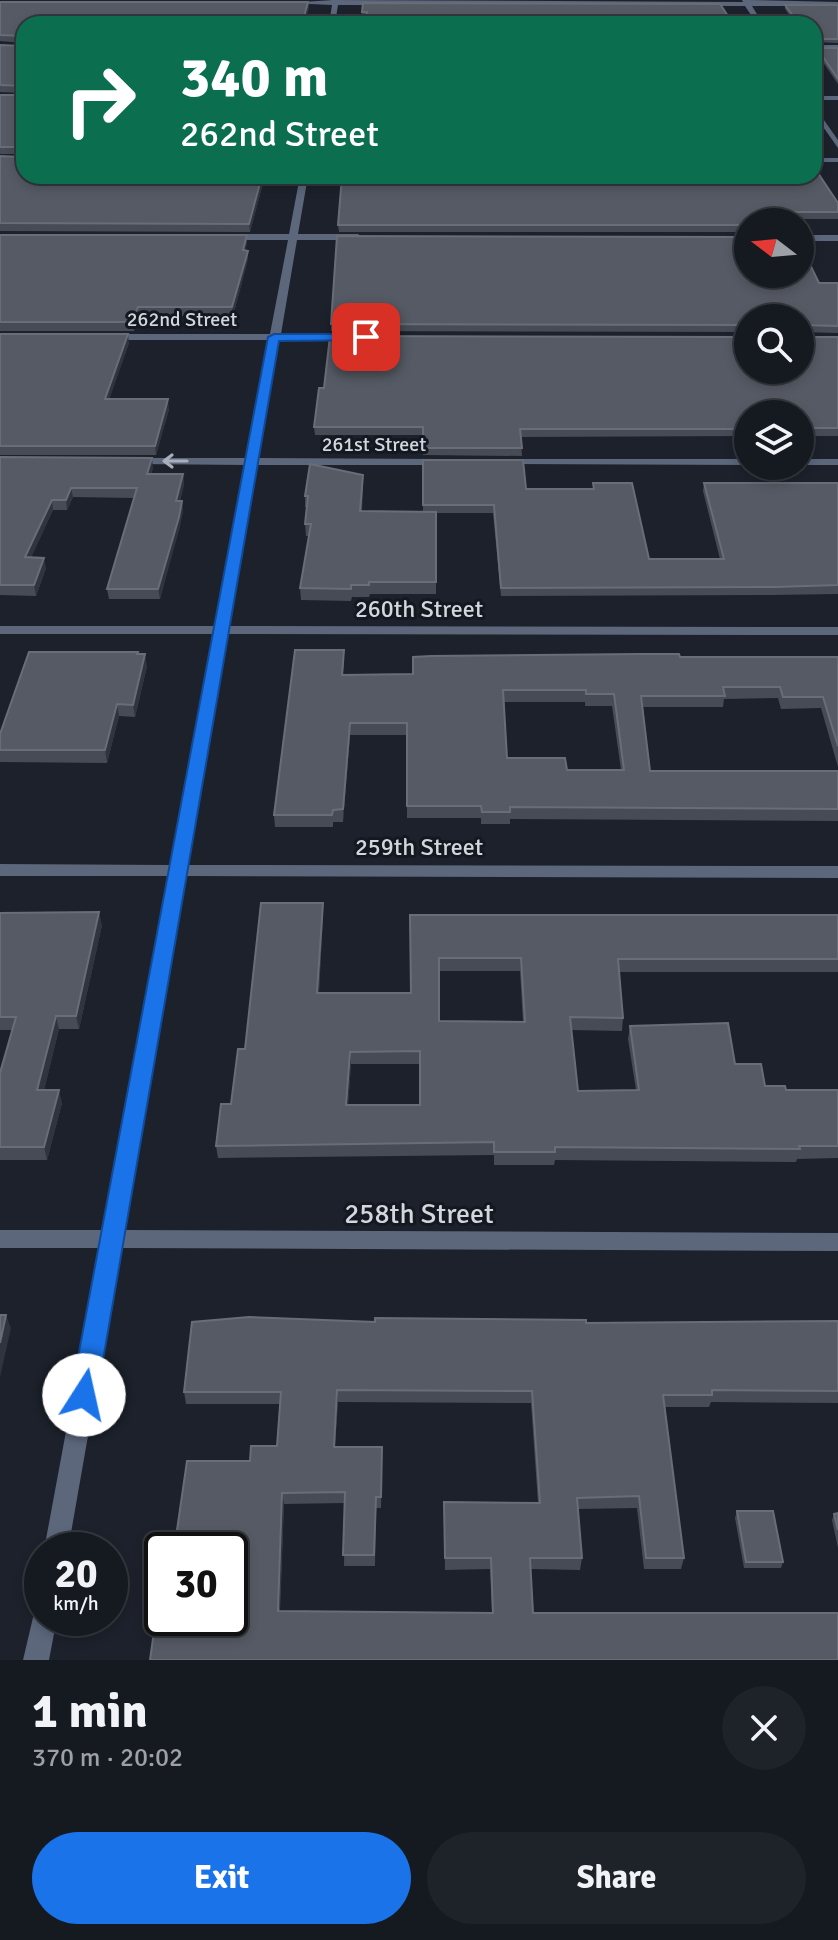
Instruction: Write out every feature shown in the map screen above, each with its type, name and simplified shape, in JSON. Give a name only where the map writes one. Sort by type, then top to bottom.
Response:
[{"type":"street","points":[[288,3],[838,4]]},
{"type":"street","points":[[822,121],[838,146]]},
{"type":"street","points":[[59,1532],[303,184]]},
{"type":"street","points":[[216,237],[372,237]]},
{"type":"street","points":[[814,238],[838,238]]},
{"type":"street","name":"262nd Street","points":[[92,337],[366,337]]},
{"type":"street","name":"261st Street","points":[[125,461],[454,462]]},
{"type":"street","points":[[485,462],[734,462]]},
{"type":"street","points":[[814,462],[838,462]]},
{"type":"street","name":"260th Street","points":[[0,630],[838,631]]},
{"type":"street","name":"259th Street","points":[[0,870],[838,872]]},
{"type":"street","name":"258th Street","points":[[0,1239],[838,1242]]},
{"type":"street","points":[[36,1660],[41,1636]]},
{"type":"building","points":[[0,2],[308,2],[304,16],[16,16],[16,36],[0,35]]},
{"type":"building","points":[[363,3],[720,4],[728,16],[367,16],[367,12],[362,12]]},
{"type":"building","points":[[785,5],[838,5],[838,39],[822,39],[822,16],[793,16]]},
{"type":"building","points":[[0,45],[16,46],[16,86],[0,85]]},
{"type":"building","points":[[822,48],[838,48],[838,79],[822,55]]},
{"type":"building","points":[[0,95],[16,95],[16,147],[0,147]]},
{"type":"building","points":[[0,156],[16,157],[16,184],[260,184],[249,224],[0,223]]},
{"type":"building","points":[[822,179],[838,203],[838,212],[814,212],[814,208],[734,208],[734,225],[338,225],[341,184],[822,184]]},
{"type":"building","points":[[0,235],[247,235],[243,250],[248,251],[232,307],[138,307],[132,322],[0,322]]},
{"type":"building","points":[[337,236],[734,237],[734,288],[814,288],[814,273],[819,283],[838,283],[838,326],[814,325],[814,304],[734,304],[734,325],[331,324]]},
{"type":"building","points":[[0,334],[128,334],[105,399],[168,399],[155,446],[0,446]]},
{"type":"building","points":[[330,336],[734,337],[734,384],[814,384],[814,337],[838,337],[838,428],[814,428],[814,400],[734,400],[734,429],[520,429],[522,448],[423,448],[423,427],[314,427],[319,388],[324,388]]},
{"type":"building","points":[[0,457],[152,458],[147,474],[183,474],[176,501],[182,501],[179,517],[158,589],[107,589],[137,488],[71,488],[66,500],[52,500],[25,557],[44,558],[34,585],[0,585]]},
{"type":"building","points":[[423,460],[523,460],[526,489],[594,489],[593,483],[632,483],[649,559],[724,559],[704,483],[838,483],[838,585],[501,588],[494,505],[423,505]]},
{"type":"building","points":[[310,464],[363,475],[360,511],[436,512],[436,582],[369,582],[369,585],[351,585],[351,589],[300,588],[311,524],[305,524]]},
{"type":"building","points":[[295,650],[344,650],[342,675],[413,674],[413,657],[431,656],[679,654],[680,657],[838,657],[838,746],[823,697],[783,697],[780,687],[723,687],[725,696],[641,696],[650,771],[838,771],[838,809],[510,807],[510,812],[482,812],[481,806],[407,806],[407,723],[350,723],[343,809],[333,810],[332,815],[274,815]],"holes":[[[503,690],[586,690],[586,694],[614,694],[624,770],[567,770],[565,758],[507,758]]]},
{"type":"building","points":[[29,652],[145,654],[133,705],[117,704],[105,750],[0,750],[0,734]]},
{"type":"building","points":[[261,903],[323,903],[317,993],[411,993],[410,915],[838,915],[838,959],[618,959],[623,1018],[570,1017],[578,1091],[639,1090],[630,1026],[728,1023],[735,1064],[761,1064],[765,1086],[785,1086],[786,1090],[838,1090],[838,1146],[799,1146],[800,1149],[555,1147],[555,1152],[494,1152],[494,1142],[216,1146],[221,1104],[231,1104],[238,1049],[245,1049]],"holes":[[[439,958],[521,958],[525,1022],[439,1021]],[[420,1051],[420,1105],[346,1105],[350,1052]]]},
{"type":"building","points":[[99,912],[76,1016],[56,1016],[37,1090],[59,1090],[44,1147],[0,1147],[0,1073],[16,1017],[0,1017],[0,913]]},
{"type":"building","points":[[0,1315],[6,1315],[0,1343]]},
{"type":"building","points":[[249,1317],[375,1322],[375,1318],[586,1320],[586,1323],[838,1321],[838,1391],[712,1390],[712,1395],[663,1395],[684,1558],[646,1558],[639,1496],[577,1498],[582,1558],[530,1558],[533,1613],[838,1613],[838,1660],[150,1660],[153,1636],[248,1636],[248,1532],[177,1532],[187,1461],[250,1461],[251,1446],[277,1446],[281,1392],[184,1392],[192,1322]],"holes":[[[337,1390],[532,1391],[540,1503],[444,1502],[445,1558],[491,1558],[493,1613],[278,1611],[282,1493],[345,1492],[343,1555],[374,1555],[376,1497],[381,1497],[382,1447],[334,1447]]]},
{"type":"building","points":[[737,1511],[773,1511],[783,1562],[746,1562]]},
{"type":"route","points":[[84,1395],[274,337],[366,337]]}]
